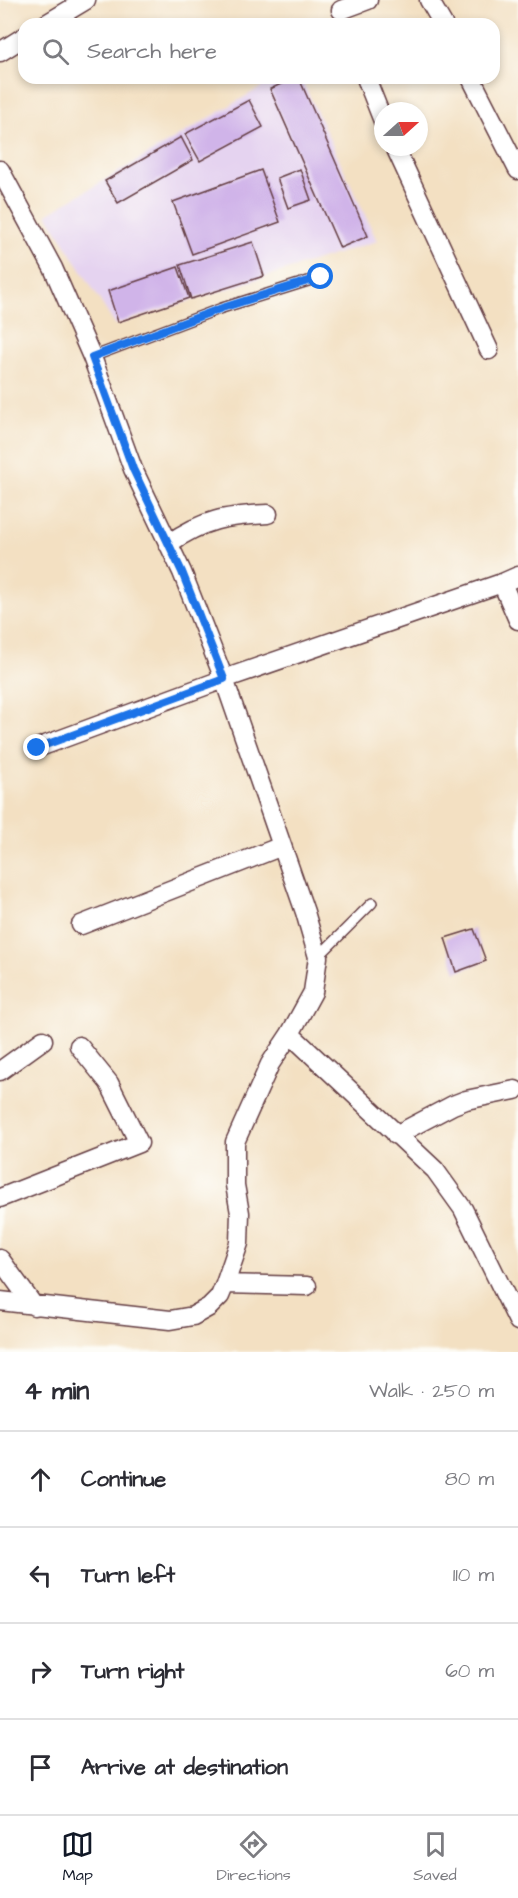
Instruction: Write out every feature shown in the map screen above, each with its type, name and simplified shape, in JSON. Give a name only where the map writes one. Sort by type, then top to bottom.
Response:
[{"type":"street","points":[[56,18],[86,0]]},
{"type":"street","points":[[341,11],[368,0]]},
{"type":"street","points":[[429,0],[440,18]]},
{"type":"street","points":[[0,51],[18,40]]},
{"type":"street","points":[[368,84],[375,102]]},
{"type":"street","points":[[474,84],[518,170]]},
{"type":"street","points":[[399,156],[489,350]]},
{"type":"street","points":[[0,170],[53,268],[92,357],[133,469],[182,572],[224,679],[305,912],[318,957],[313,992],[270,1064],[235,1142],[235,1185],[240,1214],[239,1243],[220,1296],[209,1307],[193,1316],[170,1320],[0,1301]]},
{"type":"street","points":[[168,544],[188,530],[205,522],[268,514]]},
{"type":"street","points":[[37,748],[224,679],[510,579],[518,620]]},
{"type":"street","points":[[81,924],[282,846]]},
{"type":"street","points":[[290,1034],[435,1170],[463,1209],[518,1321]]},
{"type":"street","points":[[0,1071],[44,1040]]},
{"type":"street","points":[[0,1198],[139,1143],[110,1083],[79,1046]]},
{"type":"street","points":[[396,1135],[461,1102],[516,1086]]},
{"type":"street","points":[[0,1259],[34,1306]]},
{"type":"street","points":[[225,1284],[307,1286]]},
{"type":"lane","points":[[92,357],[222,308],[321,277]]},
{"type":"lane","points":[[318,957],[372,903]]},
{"type":"shaded area","points":[[267,84],[304,84],[377,241],[115,325],[47,214]]},
{"type":"building","points":[[281,84],[302,84],[368,236],[340,248],[270,89]]},
{"type":"building","points":[[249,100],[263,127],[200,161],[185,134]]},
{"type":"building","points":[[181,137],[193,160],[118,203],[105,181]]},
{"type":"building","points":[[300,169],[311,200],[288,208],[277,178]]},
{"type":"building","points":[[261,170],[280,222],[192,254],[173,202]]},
{"type":"building","points":[[253,242],[264,276],[191,299],[180,265]]},
{"type":"building","points":[[178,267],[189,298],[118,322],[108,291]]},
{"type":"building","points":[[474,929],[486,961],[456,972],[445,938]]},
{"type":"route","points":[[37,748],[224,679],[182,572],[133,469],[92,357],[222,308],[321,277]]}]
